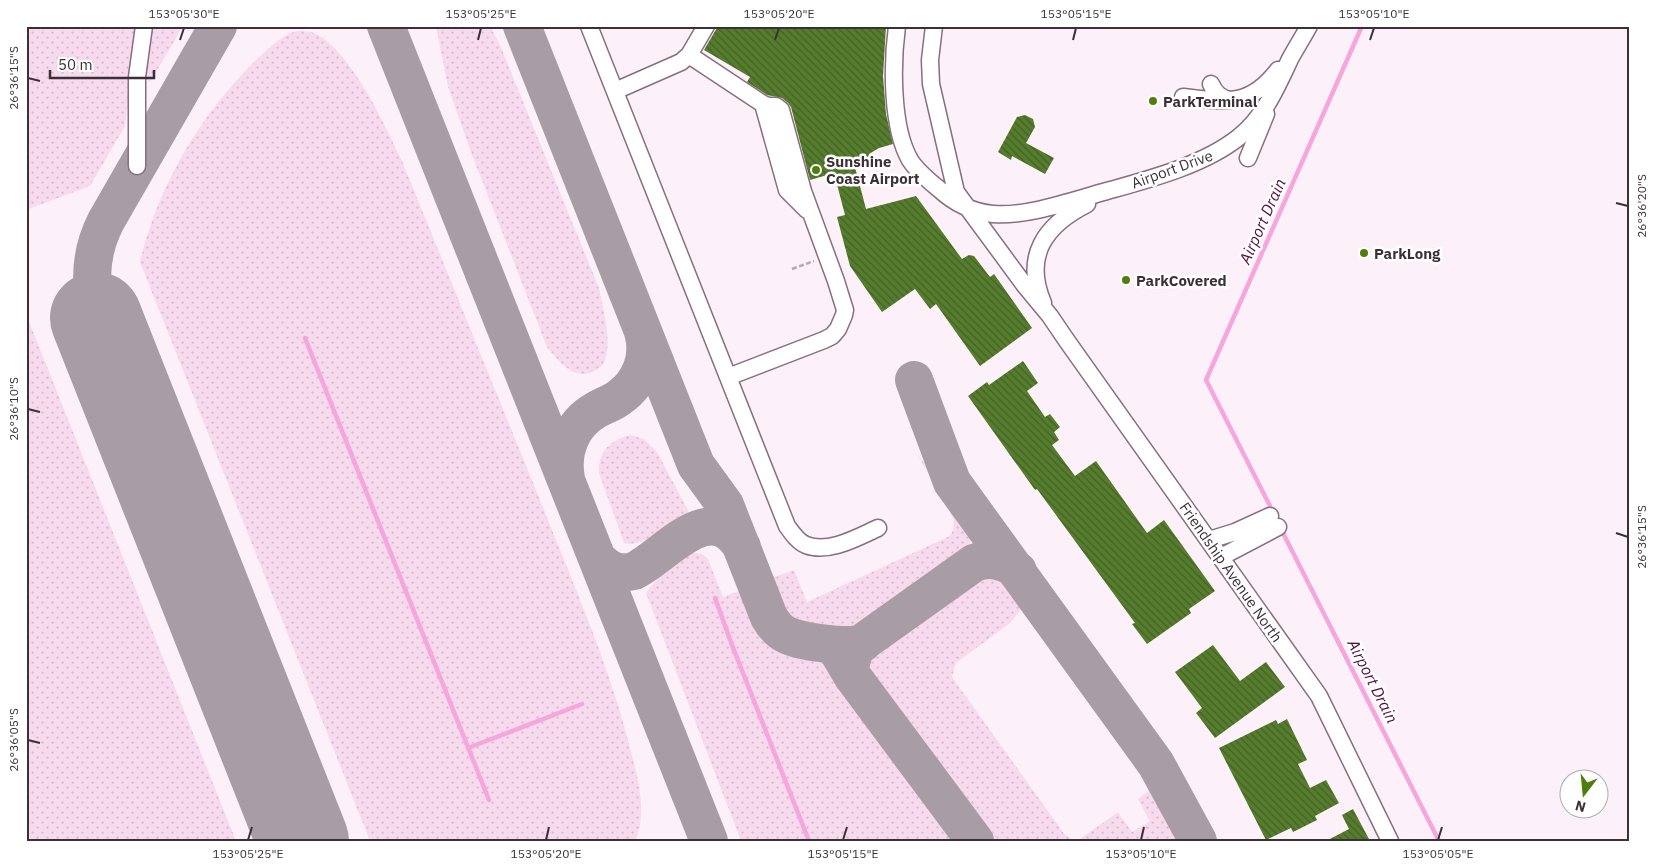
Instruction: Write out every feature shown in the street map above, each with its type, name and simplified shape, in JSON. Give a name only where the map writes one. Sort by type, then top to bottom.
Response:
[{"type":"street","points":[[137,166],[137,77],[144,26]]},
{"type":"street","points":[[589,26],[787,526],[806,545],[820,548],[842,543],[878,528]]},
{"type":"street","points":[[615,91],[681,62],[689,55],[706,26]]},
{"type":"street","points":[[897,26],[893,66],[894,87],[896,110],[905,148],[911,162],[934,186],[953,200],[968,208],[993,214],[1024,212],[1056,206],[1118,188]]},
{"type":"street","name":"Friendship Avenue North","points":[[934,26],[930,60],[932,89],[953,181],[959,196],[1021,281],[1050,316],[1319,696],[1390,841]]},
{"type":"street","points":[[1184,97],[1232,100],[1260,90],[1282,64],[1292,57],[1298,26]]},
{"type":"street","name":"Airport Drive","points":[[1118,188],[1198,162],[1216,153],[1240,136],[1264,111],[1309,26]]},
{"type":"street","points":[[689,55],[763,104],[787,190],[811,214],[845,310],[838,329],[832,336],[728,377]]},
{"type":"street","points":[[1211,84],[1216,93],[1224,99],[1232,100]]},
{"type":"street","points":[[1248,158],[1277,86]]},
{"type":"street","name":"Friendship Avenue North","points":[[1050,316],[1042,301],[1035,277],[1037,252],[1042,242],[1047,233],[1070,212],[1118,188]]},
{"type":"street","points":[[1209,540],[1274,521],[1221,557]]},
{"type":"shaded area","points":[[26,26],[138,26],[125,126],[90,186],[26,210]]},
{"type":"shaded area","points":[[151,26],[183,26],[150,82],[144,77]]},
{"type":"shaded area","points":[[436,26],[490,26],[500,45],[599,288],[608,340],[603,364],[590,373],[576,373],[569,369],[547,347],[472,155],[448,87]]},
{"type":"shaded area","points":[[296,31],[311,32],[325,40],[339,52],[376,108],[402,161],[602,658],[635,766],[641,798],[641,821],[635,841],[370,841],[140,262],[157,207],[183,154],[199,129],[234,83],[254,62],[279,40]]},
{"type":"shaded area","points":[[26,314],[236,841],[26,841]]},
{"type":"shaded area","points":[[630,435],[644,439],[657,452],[690,514],[659,534],[632,544],[624,543],[599,473],[601,459],[607,448],[617,440]]},
{"type":"shaded area","points":[[918,455],[970,525],[971,542],[963,557],[867,628],[852,633],[829,632],[803,627],[791,621],[780,607],[769,579],[794,570],[807,602],[950,536],[954,520]]},
{"type":"shaded area","points":[[690,552],[702,554],[708,559],[723,597],[746,588],[759,621],[772,640],[792,649],[827,655],[964,841],[741,841],[646,593],[671,565]]},
{"type":"shaded area","points":[[993,572],[1009,577],[1026,601],[1009,624],[956,663],[952,677],[1065,835],[1075,841],[987,841],[869,681],[865,665],[868,655],[976,576]]},
{"type":"shaded area","points":[[1156,785],[1184,841],[1077,841],[1118,812],[1132,832],[1150,821],[1138,799]]},
{"type":"building","name":"Sunshine Coast Airport","points":[[718,26],[886,26],[883,76],[886,114],[893,144],[879,148],[869,154],[872,163],[855,167],[866,209],[916,196],[962,259],[969,255],[974,256],[990,277],[994,274],[1032,328],[980,366],[936,304],[930,309],[915,289],[882,312],[850,266],[837,217],[845,215],[834,173],[810,180],[791,107],[788,103],[782,98],[767,95],[747,82],[750,77],[704,50]]},
{"type":"building","points":[[1025,115],[1033,119],[1035,127],[1026,143],[1054,158],[1045,174],[1012,156],[1011,160],[998,152],[1017,117]]},
{"type":"building","points":[[1023,361],[1038,383],[1027,391],[1045,417],[1050,414],[1060,427],[1054,432],[1059,440],[1052,445],[1075,476],[1096,461],[1147,533],[1164,520],[1215,591],[1189,609],[1191,613],[1147,644],[1132,624],[1135,623],[1037,489],[1035,490],[968,396],[987,382],[989,385]]},
{"type":"building","points":[[1213,645],[1240,681],[1266,662],[1285,687],[1215,738],[1196,713],[1202,708],[1175,672]]},
{"type":"building","points":[[1287,719],[1307,760],[1298,764],[1310,788],[1326,780],[1339,803],[1315,816],[1317,820],[1293,832],[1291,828],[1266,840],[1219,748],[1276,720],[1278,724]]},
{"type":"building","points":[[1353,809],[1370,841],[1326,841],[1349,829],[1342,815]]},
{"type":"waterway","name":"Airport Drain","points":[[1270,506],[1206,380],[1362,26]]},
{"type":"waterway","points":[[305,338],[489,800]]},
{"type":"waterway","name":"Airport Drain","points":[[1283,533],[1439,841]]},
{"type":"waterway","points":[[715,598],[809,841]]},
{"type":"waterway","points":[[468,748],[582,704]]},
{"type":"taxiway","points":[[145,441],[107,344],[96,309],[92,275],[94,258],[98,240],[106,221],[218,26]]},
{"type":"taxiway","points":[[386,26],[709,841]]},
{"type":"taxiway","points":[[522,26],[696,465],[725,505],[769,617],[780,631],[791,637],[811,642],[846,645],[863,643]]},
{"type":"taxiway","points":[[566,479],[565,459],[574,431],[587,416],[627,391],[638,376],[644,359],[645,341],[643,332]]},
{"type":"taxiway","points":[[914,380],[952,482],[1156,764],[1198,841]]},
{"type":"taxiway","points":[[597,558],[605,566],[618,572],[634,571],[688,534],[702,528],[716,527],[729,532],[742,547]]},
{"type":"taxiway","points":[[851,663],[854,652],[859,645],[974,563],[991,560],[1007,564],[1018,571]]},
{"type":"taxiway","points":[[830,644],[837,650],[853,677],[975,841]]},
{"type":"runway","points":[[96,318],[303,841]]},
{"type":"place","name":"ParkTerminal","points":[[1153,101]]},
{"type":"place","name":"Sunshine Coast Airport","points":[[816,170]]},
{"type":"place","name":"ParkLong","points":[[1364,253]]},
{"type":"place","name":"ParkCovered","points":[[1126,280]]}]
